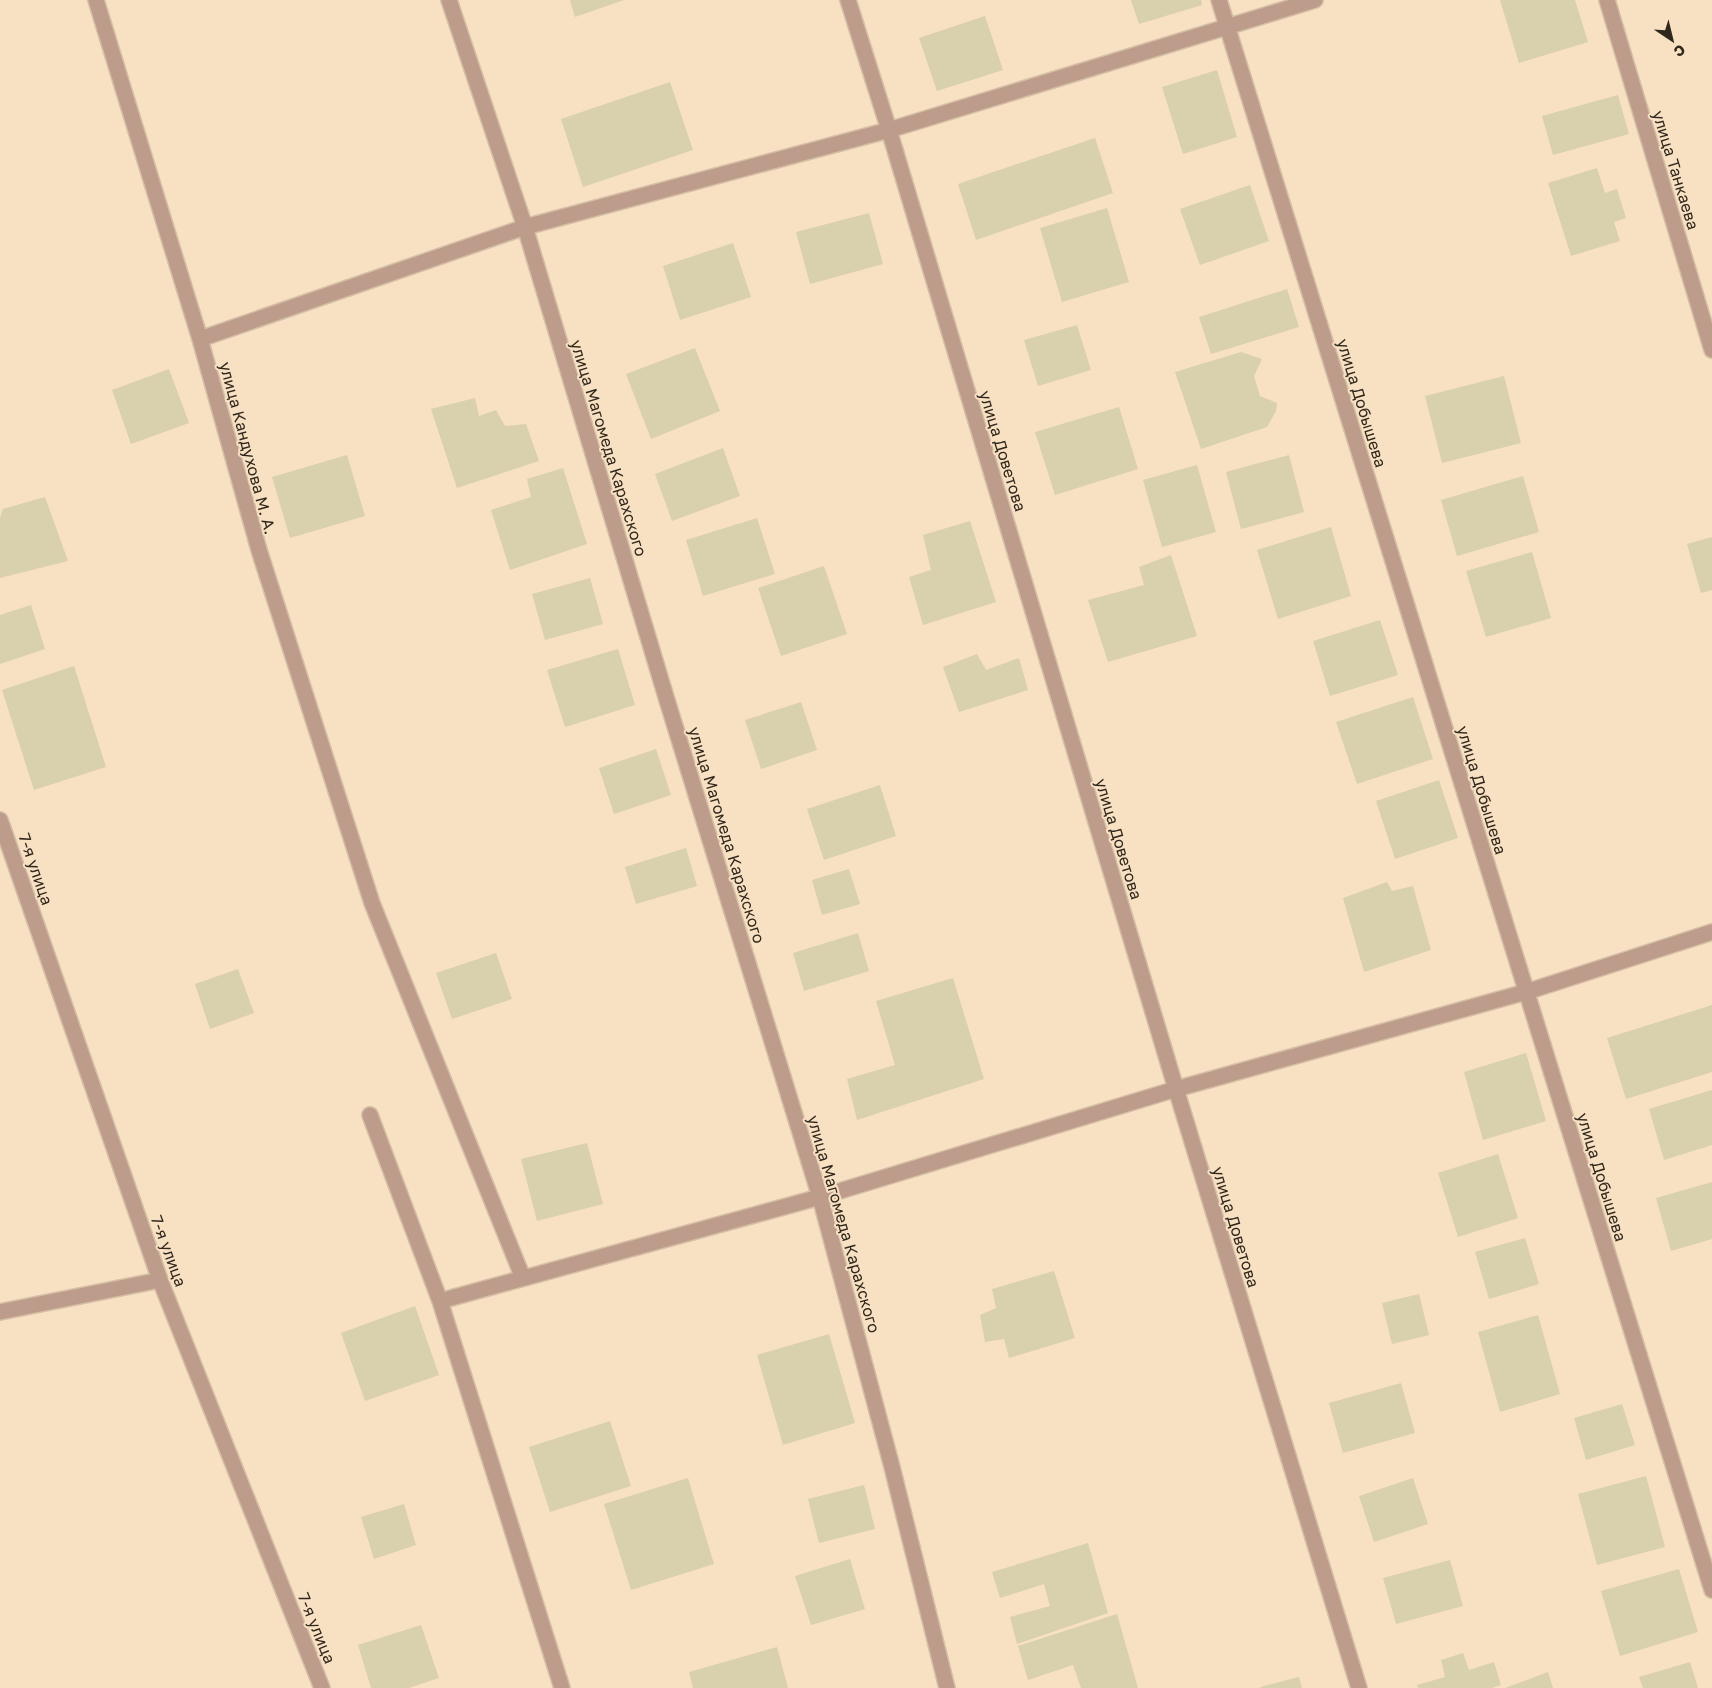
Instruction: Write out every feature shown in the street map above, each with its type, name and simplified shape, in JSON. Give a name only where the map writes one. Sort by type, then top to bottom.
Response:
[{"type":"street","name":"улица Кандухова М. А.","points":[[96,0],[200,339],[259,550],[372,903],[522,1278]]},
{"type":"street","name":"улица Магомеда Карахского","points":[[449,0],[525,227],[666,697],[820,1197],[892,1467],[947,1688]]},
{"type":"street","name":"улица Доветова","points":[[848,0],[889,130],[1176,1089],[1359,1688]]},
{"type":"street","name":"улица Добышева","points":[[1219,0],[1712,1590]]},
{"type":"street","points":[[200,339],[525,227],[889,130],[1315,0]]},
{"type":"street","name":"улица Танкаева","points":[[1607,0],[1712,350]]},
{"type":"street","name":"7-я улица","points":[[0,820],[160,1280],[322,1688]]},
{"type":"street","points":[[440,1301],[820,1197],[1176,1089],[1526,992],[1712,932]]},
{"type":"street","points":[[370,1115],[440,1301],[562,1688]]},
{"type":"street","points":[[0,1312],[160,1280]]},
{"type":"building","points":[[570,0],[624,0],[575,17]]},
{"type":"building","points":[[1131,0],[1201,0],[1202,5],[1139,24]]},
{"type":"building","points":[[1500,0],[1575,0],[1588,42],[1519,63]]},
{"type":"building","points":[[985,16],[1003,70],[937,91],[919,38]]},
{"type":"building","points":[[1217,70],[1237,137],[1183,154],[1162,87]]},
{"type":"building","points":[[670,82],[693,150],[583,187],[561,119]]},
{"type":"building","points":[[1618,95],[1629,134],[1553,155],[1542,116]]},
{"type":"building","points":[[1095,138],[1113,193],[976,240],[958,184]]},
{"type":"building","points":[[1597,168],[1605,193],[1617,189],[1626,218],[1614,222],[1620,241],[1571,256],[1548,183]]},
{"type":"building","points":[[1250,185],[1269,241],[1200,265],[1180,209]]},
{"type":"building","points":[[1107,208],[1129,282],[1062,302],[1040,228]]},
{"type":"building","points":[[869,213],[883,264],[810,284],[796,232]]},
{"type":"building","points":[[733,243],[751,297],[680,320],[663,266]]},
{"type":"building","points":[[1287,289],[1299,327],[1211,354],[1199,317]]},
{"type":"building","points":[[1077,325],[1091,370],[1038,386],[1024,340]]},
{"type":"building","points":[[695,348],[720,411],[651,439],[626,374]]},
{"type":"building","points":[[1241,352],[1262,359],[1254,376],[1260,396],[1277,403],[1276,411],[1267,427],[1201,449],[1175,372]]},
{"type":"building","points":[[169,369],[189,423],[131,444],[112,390]]},
{"type":"building","points":[[1504,376],[1521,443],[1442,463],[1425,396]]},
{"type":"building","points":[[475,398],[479,416],[496,410],[505,426],[526,424],[539,461],[457,488],[431,409]]},
{"type":"building","points":[[1119,407],[1138,469],[1055,495],[1035,432]]},
{"type":"building","points":[[723,448],[740,496],[672,521],[655,474]]},
{"type":"building","points":[[347,455],[365,516],[290,538],[272,477]]},
{"type":"building","points":[[1289,455],[1304,512],[1241,529],[1226,472]]},
{"type":"building","points":[[1197,465],[1216,532],[1162,547],[1143,480]]},
{"type":"building","points":[[563,468],[587,544],[510,570],[491,510],[531,497],[527,479]]},
{"type":"building","points":[[1523,476],[1539,532],[1457,556],[1441,500]]},
{"type":"building","points":[[45,497],[68,561],[0,578],[0,518],[3,509]]},
{"type":"building","points":[[757,518],[775,574],[703,596],[686,540]]},
{"type":"building","points":[[970,521],[996,602],[923,625],[909,577],[931,570],[923,535]]},
{"type":"building","points":[[1331,527],[1351,596],[1278,619],[1257,550]]},
{"type":"building","points":[[1712,537],[1712,590],[1701,593],[1687,544]]},
{"type":"building","points":[[1532,552],[1551,618],[1486,637],[1466,571]]},
{"type":"building","points":[[1171,555],[1197,636],[1108,662],[1088,600],[1144,585],[1139,567]]},
{"type":"building","points":[[824,566],[847,634],[781,656],[758,588]]},
{"type":"building","points":[[590,578],[603,624],[545,640],[532,594]]},
{"type":"building","points":[[31,605],[45,649],[0,664],[0,615]]},
{"type":"building","points":[[1380,620],[1398,675],[1330,696],[1313,641]]},
{"type":"building","points":[[618,649],[635,705],[565,727],[547,670]]},
{"type":"building","points":[[977,654],[986,670],[1019,658],[1028,690],[959,712],[943,667]]},
{"type":"building","points":[[74,666],[106,767],[34,790],[2,690]]},
{"type":"building","points":[[1413,697],[1433,759],[1357,784],[1336,722]]},
{"type":"building","points":[[801,702],[817,750],[761,769],[745,720]]},
{"type":"building","points":[[656,749],[671,795],[614,814],[599,768]]},
{"type":"building","points":[[1439,780],[1458,838],[1395,859],[1376,801]]},
{"type":"building","points":[[880,785],[896,836],[824,860],[807,809]]},
{"type":"building","points":[[686,848],[697,886],[636,904],[625,867]]},
{"type":"building","points":[[849,869],[860,904],[822,915],[812,880]]},
{"type":"building","points":[[1387,882],[1392,891],[1413,886],[1431,950],[1364,972],[1343,898]]},
{"type":"building","points":[[858,933],[869,971],[804,991],[793,953]]},
{"type":"building","points":[[496,953],[512,999],[452,1019],[436,973]]},
{"type":"building","points":[[238,969],[254,1013],[210,1029],[195,984]]},
{"type":"building","points":[[953,978],[984,1079],[857,1120],[847,1079],[895,1065],[876,1001]]},
{"type":"building","points":[[1712,1005],[1712,1072],[1626,1099],[1607,1038]]},
{"type":"building","points":[[1526,1053],[1546,1121],[1483,1140],[1464,1072]]},
{"type":"building","points":[[1712,1090],[1712,1145],[1664,1160],[1649,1109]]},
{"type":"building","points":[[587,1143],[603,1204],[537,1221],[521,1159]]},
{"type":"building","points":[[1498,1154],[1518,1218],[1458,1237],[1438,1173]]},
{"type":"building","points":[[1712,1182],[1712,1239],[1671,1251],[1656,1198]]},
{"type":"building","points":[[1525,1238],[1539,1284],[1489,1299],[1475,1252]]},
{"type":"building","points":[[1054,1271],[1075,1338],[1009,1358],[1004,1339],[985,1342],[980,1315],[996,1308],[992,1289]]},
{"type":"building","points":[[1419,1294],[1429,1335],[1392,1344],[1382,1303]]},
{"type":"building","points":[[415,1306],[439,1375],[365,1401],[341,1333]]},
{"type":"building","points":[[1538,1315],[1560,1394],[1500,1412],[1478,1332]]},
{"type":"building","points":[[829,1334],[855,1423],[783,1445],[757,1355]]},
{"type":"building","points":[[1401,1383],[1415,1433],[1343,1453],[1329,1403]]},
{"type":"building","points":[[1622,1404],[1635,1445],[1586,1460],[1574,1418]]},
{"type":"building","points":[[610,1421],[631,1486],[550,1512],[529,1447]]},
{"type":"building","points":[[1646,1476],[1665,1547],[1597,1565],[1578,1494]]},
{"type":"building","points":[[688,1478],[714,1564],[631,1590],[604,1504]]},
{"type":"building","points":[[1413,1478],[1428,1524],[1374,1542],[1359,1496]]},
{"type":"building","points":[[864,1485],[875,1529],[819,1543],[808,1499]]},
{"type":"building","points":[[404,1504],[416,1545],[374,1559],[361,1517]]},
{"type":"building","points":[[1088,1543],[1108,1613],[1017,1644],[1010,1617],[1050,1606],[1044,1584],[1000,1598],[992,1572]]},
{"type":"building","points":[[850,1559],[865,1609],[811,1625],[795,1576]]},
{"type":"building","points":[[1450,1560],[1463,1606],[1396,1624],[1383,1578]]},
{"type":"building","points":[[1679,1569],[1698,1632],[1620,1656],[1601,1591]]},
{"type":"building","points":[[1117,1614],[1138,1688],[1081,1688],[1073,1665],[1028,1680],[1018,1646]]},
{"type":"building","points":[[421,1625],[439,1678],[409,1688],[371,1688],[358,1645]]},
{"type":"building","points":[[777,1647],[788,1688],[693,1688],[689,1672]]},
{"type":"building","points":[[1463,1653],[1469,1670],[1494,1662],[1501,1685],[1492,1688],[1418,1688],[1417,1685],[1445,1677],[1441,1660]]},
{"type":"building","points":[[1690,1662],[1698,1688],[1643,1688],[1639,1677]]},
{"type":"building","points":[[1548,1672],[1553,1688],[1505,1688]]},
{"type":"building","points":[[1299,1677],[1302,1688],[1260,1688],[1260,1687]]}]
